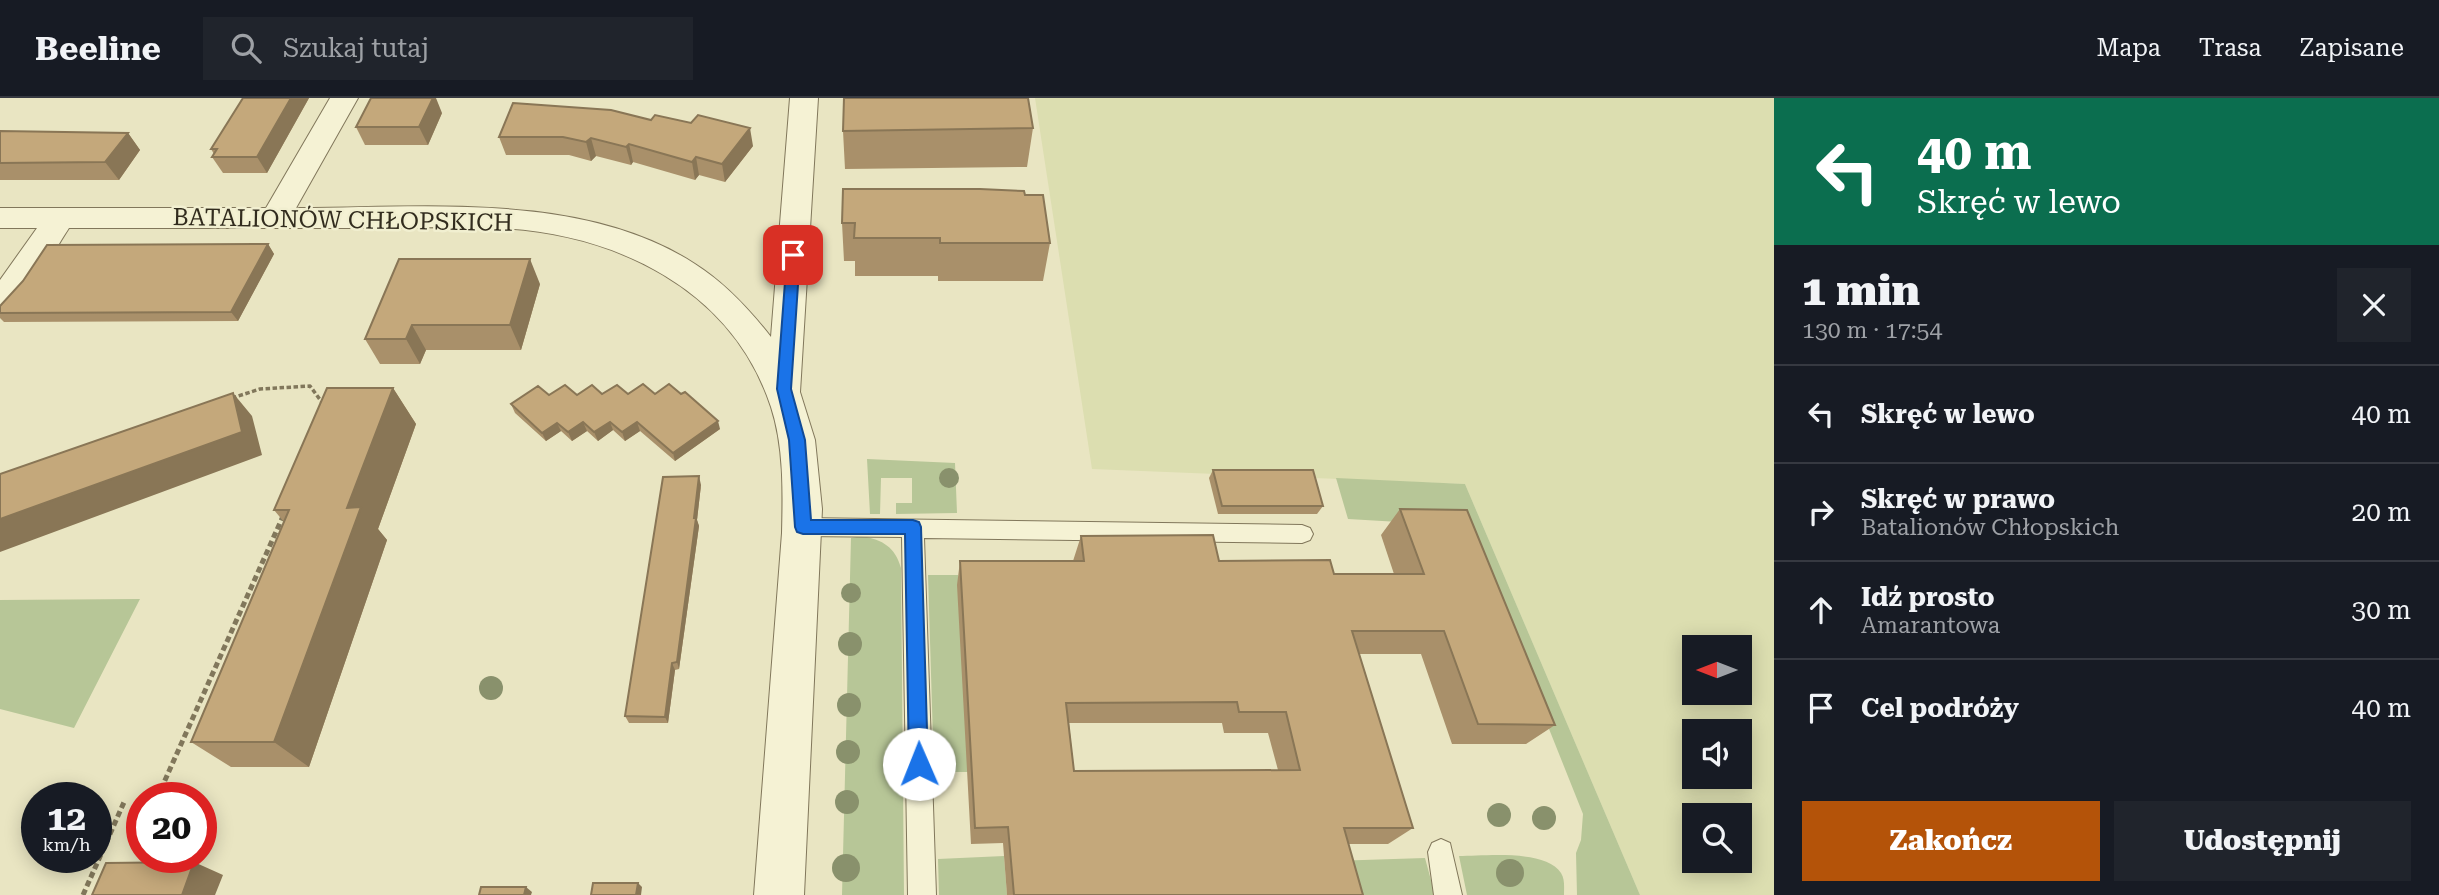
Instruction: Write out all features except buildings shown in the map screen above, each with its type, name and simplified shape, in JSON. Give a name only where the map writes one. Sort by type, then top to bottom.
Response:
[{"type":"street","points":[[275,219],[344,98]]},
{"type":"street","points":[[784,389],[804,98]]},
{"type":"street","points":[[0,300],[10,290],[61,217]]},
{"type":"street","name":"BATALIONÓW CHŁOPSKICH","points":[[0,218],[499,219],[567,228],[626,243],[681,269],[716,297],[753,338],[784,389],[797,440],[803,527],[779,895]]},
{"type":"lane","points":[[803,527],[1302,534]]},
{"type":"lane","points":[[913,527],[922,895]]},
{"type":"lane","points":[[1441,852],[1448,895]]},
{"type":"path","points":[[221,403],[260,389],[310,386],[324,403],[322,414]]},
{"type":"path","points":[[164,782],[285,510]]},
{"type":"path","points":[[83,895],[125,800]]},
{"type":"green space","points":[[1035,98],[1774,98],[1774,895],[1640,895],[1465,484],[1092,469]]},
{"type":"green space","points":[[867,459],[955,463],[957,513],[896,514],[896,503],[912,503],[912,478],[881,478],[880,514],[870,514]]},
{"type":"green space","points":[[1336,478],[1465,484],[1640,895],[1577,895],[1576,853],[1581,840],[1583,814],[1468,526],[1348,519]]},
{"type":"green space","points":[[862,536],[876,540],[892,550],[901,568],[904,895],[842,895],[851,538]]},
{"type":"green space","points":[[928,575],[958,575],[968,772],[934,772]]},
{"type":"green space","points":[[140,599],[74,728],[0,709],[0,600]]},
{"type":"green space","points":[[1499,855],[1542,860],[1561,873],[1564,895],[1467,895],[1459,856]]},
{"type":"green space","points":[[1004,856],[1007,895],[939,895],[938,859]]},
{"type":"green space","points":[[1425,858],[1435,895],[1349,895],[1332,861]]},
{"type":"route","points":[[793,255],[784,389],[797,440],[803,527],[913,527],[919,764]]}]
